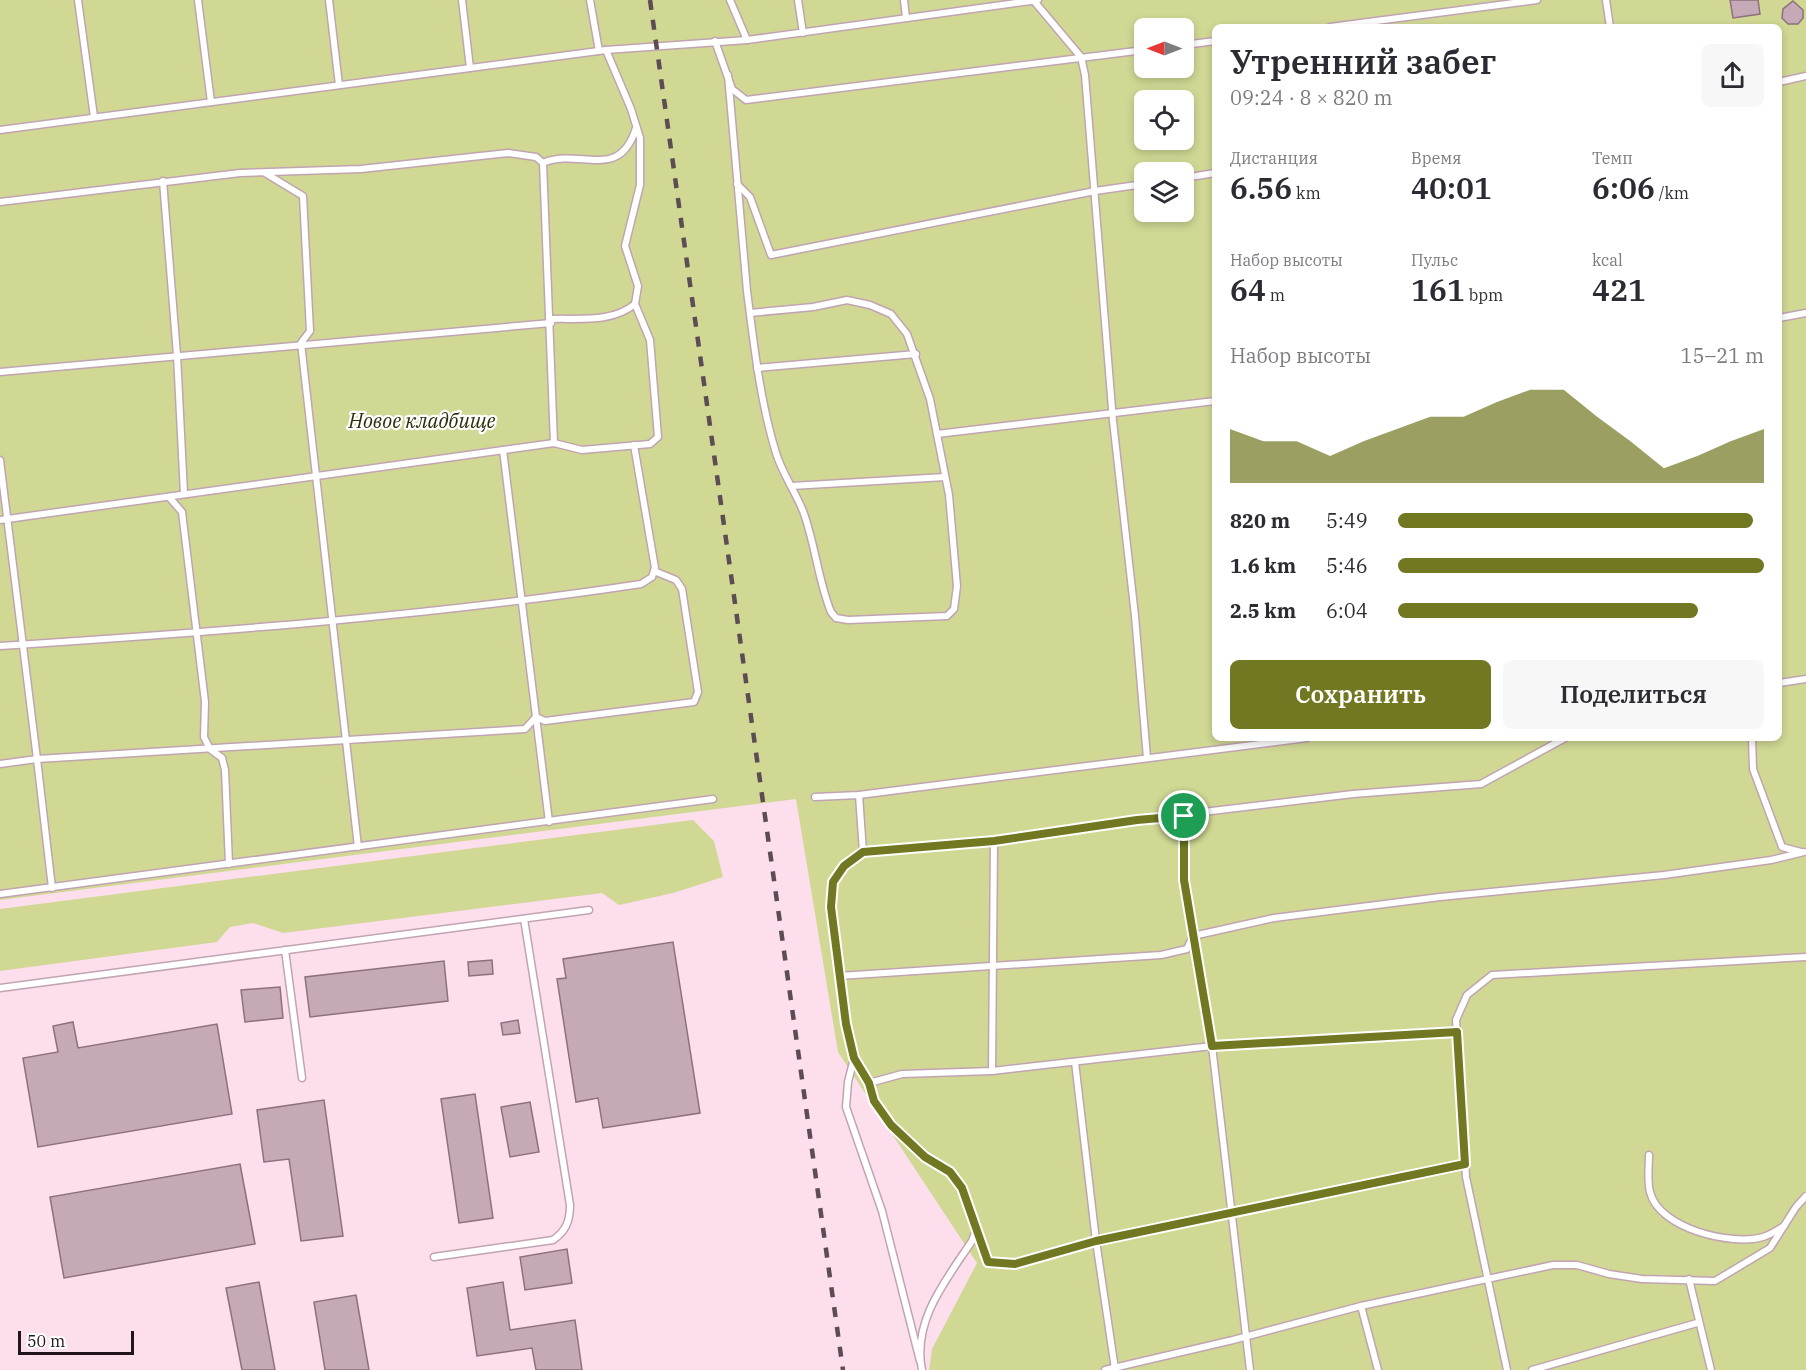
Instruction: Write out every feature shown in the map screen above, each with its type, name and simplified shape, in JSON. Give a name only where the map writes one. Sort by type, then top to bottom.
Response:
[{"type":"lane","points":[[78,0],[94,117]]},
{"type":"lane","points":[[198,0],[211,102]]},
{"type":"lane","points":[[329,0],[339,85]]},
{"type":"lane","points":[[462,0],[470,68]]},
{"type":"lane","points":[[0,520],[554,443],[582,450],[650,444],[658,437],[650,340],[635,304],[638,286],[626,246],[640,185],[640,138],[603,50],[590,0]]},
{"type":"lane","points":[[730,0],[747,40]]},
{"type":"lane","points":[[798,0],[803,33]]},
{"type":"lane","points":[[904,0],[906,18]]},
{"type":"lane","points":[[0,130],[603,50],[715,40],[747,40],[1038,0]]},
{"type":"lane","points":[[1353,24],[1537,0]]},
{"type":"lane","points":[[1606,0],[1610,24]]},
{"type":"lane","points":[[1034,1],[1081,57],[1085,75],[1113,415],[1135,616],[1147,758]]},
{"type":"lane","points":[[715,40],[732,89],[746,100],[1134,51]]},
{"type":"lane","points":[[1194,44],[1212,41]]},
{"type":"lane","points":[[728,75],[736,184],[750,313],[757,369],[776,454],[803,512],[831,612],[836,618],[848,621],[947,616],[954,609],[957,586],[945,477],[930,399],[908,334],[891,314],[870,305],[847,300],[813,307],[750,313]]},
{"type":"lane","points":[[1782,81],[1806,76]]},
{"type":"lane","points":[[543,163],[554,158],[585,160],[623,154],[631,145],[637,128]]},
{"type":"lane","points":[[0,202],[163,181],[265,172],[362,169],[508,153],[536,157],[543,163],[554,443]]},
{"type":"lane","points":[[265,172],[303,196],[310,331],[301,343],[318,476],[358,847]]},
{"type":"lane","points":[[1194,176],[1212,173]]},
{"type":"lane","points":[[163,181],[177,355],[184,495]]},
{"type":"lane","points":[[736,184],[750,197],[771,255],[1095,191],[1134,185]]},
{"type":"lane","points":[[0,372],[301,343],[611,317],[623,314],[635,304]]},
{"type":"lane","points":[[1782,318],[1806,314]]},
{"type":"lane","points":[[757,369],[916,354]]},
{"type":"lane","points":[[937,434],[1113,415],[1212,400]]},
{"type":"lane","points":[[0,646],[334,622],[522,602],[641,584],[652,577],[654,571],[651,538],[634,445]]},
{"type":"lane","points":[[503,450],[549,822]]},
{"type":"lane","points":[[0,460],[9,519],[52,888]]},
{"type":"lane","points":[[791,486],[945,477]]},
{"type":"lane","points":[[169,497],[182,512],[197,632],[201,687],[205,702],[204,737],[210,749],[222,758],[225,770],[229,864]]},
{"type":"lane","points":[[536,717],[545,721],[694,702],[699,692],[682,589],[676,580],[654,571]]},
{"type":"lane","points":[[1782,683],[1806,679]]},
{"type":"lane","points":[[0,764],[37,759],[525,729],[536,717]]},
{"type":"lane","points":[[815,797],[859,795],[1283,741]]},
{"type":"lane","points":[[1465,1164],[1096,1241],[1015,1264],[988,1262],[962,1188],[950,1172],[925,1157],[891,1125],[874,1101],[869,1083],[854,1058],[839,976],[831,907],[833,882],[844,866],[863,852],[994,841],[1137,820],[1353,794],[1481,784],[1560,741]]},
{"type":"lane","points":[[1752,741],[1754,769],[1782,847],[1805,853]]},
{"type":"lane","points":[[859,795],[863,852]]},
{"type":"lane","points":[[0,894],[713,799]]},
{"type":"lane","points":[[1184,816],[1184,880],[1212,1046],[1250,1370]]},
{"type":"lane","points":[[992,1071],[991,968],[994,841]]},
{"type":"lane","points":[[1193,936],[1274,918],[1440,897],[1664,875],[1805,853]]},
{"type":"lane","points":[[0,988],[590,910]]},
{"type":"lane","points":[[434,1257],[553,1240],[564,1233],[570,1218],[570,1205],[524,919]]},
{"type":"lane","points":[[839,976],[991,968],[1161,955],[1187,949],[1193,936]]},
{"type":"lane","points":[[285,950],[302,1078]]},
{"type":"lane","points":[[1507,1370],[1465,1164],[1456,1020],[1467,995],[1492,975],[1806,957]]},
{"type":"lane","points":[[869,1083],[902,1074],[992,1071],[1212,1046],[1457,1032]]},
{"type":"lane","points":[[854,1058],[848,1082],[846,1107],[882,1211],[922,1370]]},
{"type":"lane","points":[[1075,1062],[1096,1241],[1115,1369]]},
{"type":"lane","points":[[1649,1155],[1650,1193],[1676,1223],[1704,1234],[1741,1240],[1765,1237],[1787,1224]]},
{"type":"lane","points":[[1105,1370],[1361,1306],[1488,1277],[1553,1265],[1577,1265],[1609,1274],[1642,1279],[1715,1281],[1770,1248],[1796,1207],[1806,1196]]},
{"type":"lane","points":[[920,1361],[920,1335],[927,1315],[977,1229]]},
{"type":"lane","points":[[1689,1279],[1697,1323],[1711,1370]]},
{"type":"lane","points":[[1361,1306],[1377,1370]]},
{"type":"lane","points":[[1532,1370],[1697,1323]]},
{"type":"green space","name":"Новое кладбище","points":[[0,0],[1806,0],[1806,1370],[929,1370],[932,1349],[977,1263],[838,1052],[796,799],[0,900]]},
{"type":"green space","points":[[693,820],[714,841],[723,877],[673,893],[619,905],[602,893],[283,933],[253,923],[230,927],[217,942],[0,971],[0,909]]},
{"type":"building","points":[[1730,0],[1758,0],[1760,14],[1733,18]]},
{"type":"building","points":[[1793,1],[1803,10],[1803,18],[1798,24],[1788,24],[1782,18],[1783,9]]},
{"type":"building","points":[[673,942],[700,1113],[603,1128],[598,1098],[576,1102],[557,979],[566,978],[563,959]]},
{"type":"building","points":[[492,960],[493,974],[469,976],[468,962]]},
{"type":"building","points":[[444,961],[448,1001],[310,1017],[305,977]]},
{"type":"building","points":[[280,987],[283,1018],[245,1022],[241,990]]},
{"type":"building","points":[[518,1020],[520,1033],[503,1035],[501,1023]]},
{"type":"building","points":[[73,1022],[78,1048],[217,1024],[232,1114],[38,1147],[23,1058],[58,1052],[53,1026]]},
{"type":"building","points":[[475,1094],[493,1218],[459,1223],[441,1099]]},
{"type":"building","points":[[324,1100],[343,1236],[301,1241],[289,1159],[264,1162],[257,1110]]},
{"type":"building","points":[[530,1102],[539,1152],[510,1157],[501,1107]]},
{"type":"building","points":[[240,1164],[255,1244],[64,1278],[50,1197]]},
{"type":"building","points":[[567,1249],[572,1283],[525,1290],[520,1257]]},
{"type":"building","points":[[259,1282],[275,1370],[242,1370],[226,1288]]},
{"type":"building","points":[[503,1282],[510,1330],[575,1320],[582,1370],[536,1370],[532,1348],[477,1356],[467,1288]]},
{"type":"building","points":[[356,1295],[369,1370],[325,1370],[314,1302]]},
{"type":"railway","points":[[650,0],[843,1370]]},
{"type":"route","points":[[1184,816],[1184,880],[1212,1046],[1457,1032],[1465,1164],[1096,1241],[1015,1264],[988,1262],[962,1188],[950,1172],[925,1157],[891,1125],[874,1101],[869,1083],[854,1058],[839,976],[831,907],[833,882],[844,866],[863,852],[994,841],[1137,820],[1184,816]]}]
